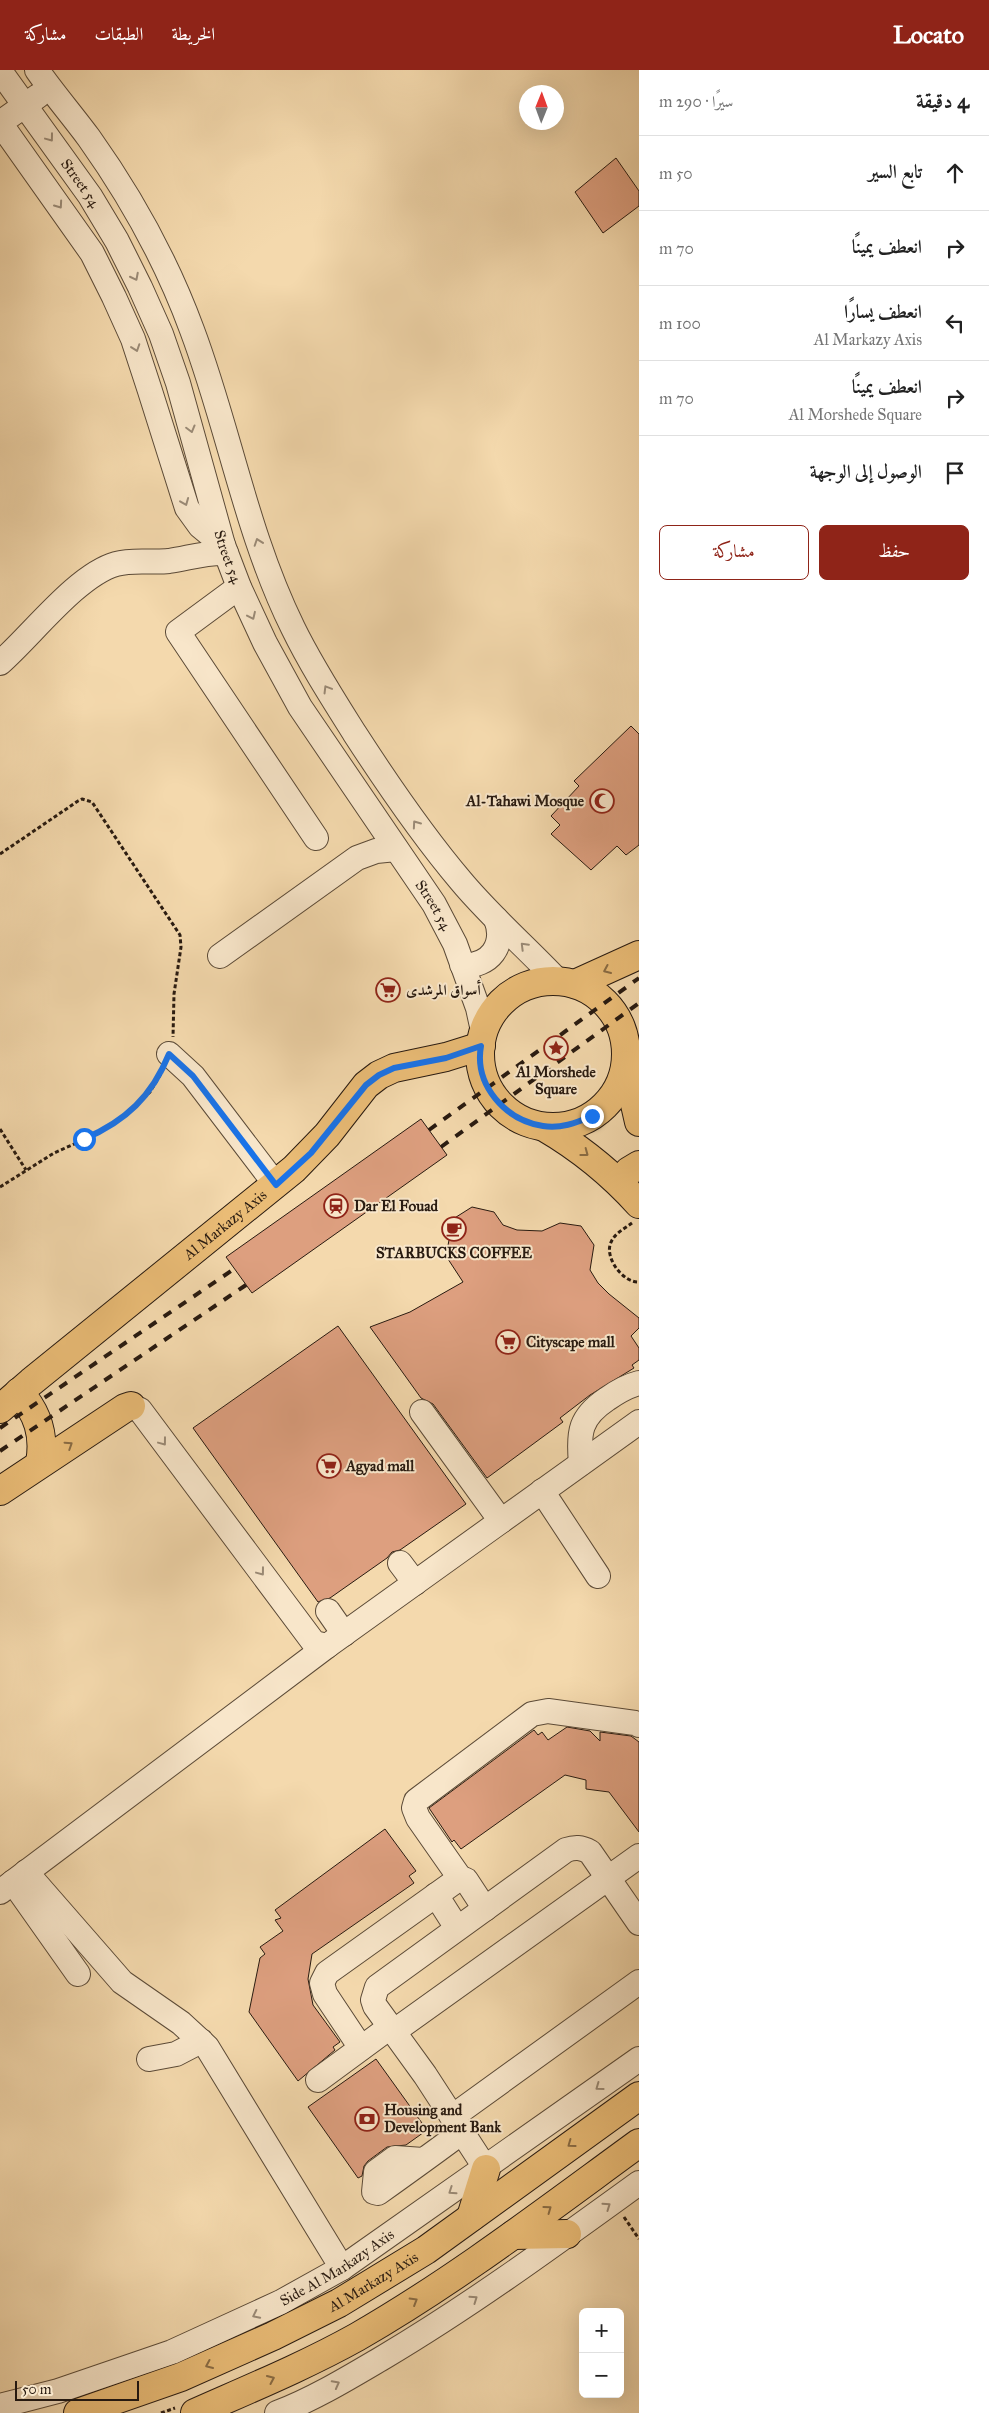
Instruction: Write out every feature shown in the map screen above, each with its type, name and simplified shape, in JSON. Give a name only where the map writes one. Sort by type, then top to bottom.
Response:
[{"type":"main road","points":[[631,1052],[615,1093],[594,1114],[577,1123],[544,1126],[526,1122],[511,1114],[498,1103],[488,1088],[482,1072],[479,1055],[482,1039],[490,1017],[499,1004],[512,994],[542,982],[566,982],[639,955]]},
{"type":"main road","points":[[566,982],[602,999],[620,1024],[631,1052],[639,1122]]},
{"type":"main road","name":"Al Markazy Axis","points":[[9,1401],[276,1185],[311,1153],[366,1085],[379,1075],[394,1068],[446,1058],[482,1039]]},
{"type":"main road","points":[[544,1126],[585,1153],[620,1183],[639,1204]]},
{"type":"main road","points":[[620,1183],[629,1171],[639,1165]]},
{"type":"main road","points":[[9,1401],[31,1407],[40,1425],[42,1438],[40,1463]]},
{"type":"main road","points":[[0,1492],[40,1463],[132,1406]]},
{"type":"main road","name":"Al Markazy Axis","points":[[78,2413],[180,2377],[273,2336],[339,2303],[426,2250],[639,2096]]},
{"type":"main road","points":[[195,2413],[290,2370],[356,2337],[448,2280],[639,2144]]},
{"type":"main road","points":[[471,2217],[486,2169]]},
{"type":"main road","points":[[513,2235],[566,2234]]},
{"type":"street","points":[[41,76],[9,90],[0,123],[92,253],[133,339],[187,508],[200,526],[225,549]]},
{"type":"street","name":"Street 54","points":[[41,76],[113,173],[156,248],[175,288],[206,369],[243,497],[264,559],[281,603],[310,661],[381,774],[434,849],[496,919],[566,982]]},
{"type":"street","name":"Street 54","points":[[9,90],[90,196],[140,287],[178,383],[225,549],[238,587],[265,643],[300,707],[434,904],[462,966],[478,1008],[482,1039]]},
{"type":"street","points":[[0,663],[78,586],[102,569],[124,562],[160,562],[225,549]]},
{"type":"street","points":[[238,587],[178,632],[316,838]]},
{"type":"street","points":[[220,956],[357,858],[376,851],[396,849]]},
{"type":"street","points":[[462,966],[480,964],[494,953],[500,936],[496,919]]},
{"type":"street","points":[[169,1054],[193,1076],[276,1185]]},
{"type":"street","points":[[581,1464],[580,1430],[592,1409],[620,1390],[639,1383]]},
{"type":"street","points":[[132,1406],[140,1410],[314,1643],[336,1640]]},
{"type":"street","points":[[422,1412],[502,1521]]},
{"type":"street","points":[[13,1882],[336,1640],[639,1422]]},
{"type":"street","points":[[542,1491],[598,1576]]},
{"type":"street","points":[[400,1563],[415,1583]]},
{"type":"street","points":[[328,1611],[336,1640]]},
{"type":"street","points":[[485,1908],[466,1880],[460,1878],[418,1818],[414,1808],[416,1801],[532,1714],[548,1711],[636,1723],[639,1726]]},
{"type":"street","points":[[486,2169],[375,2006],[374,2000],[377,1987],[566,1850],[574,1847],[590,1852],[639,1923]]},
{"type":"street","points":[[318,2080],[361,2048],[392,2029],[639,1856]]},
{"type":"street","points":[[361,2048],[325,1994],[322,1983],[323,1977],[331,1969],[460,1878]]},
{"type":"street","points":[[13,1882],[78,1974]]},
{"type":"street","points":[[13,1882],[122,1982],[181,2023],[201,2041],[342,2268]]},
{"type":"street","points":[[436,1895],[457,1928]]},
{"type":"street","points":[[423,2160],[457,2124],[639,1982]]},
{"type":"street","points":[[149,2059],[176,2054],[201,2041]]},
{"type":"street","name":"Side Al Markazy Axis","points":[[0,2406],[58,2392],[172,2352],[281,2302],[342,2268],[486,2169],[639,2059]]},
{"type":"street","points":[[277,2413],[295,2406],[410,2342],[639,2183]]},
{"type":"path","points":[[0,854],[78,801],[82,799],[92,802],[180,935],[181,947],[174,994],[173,1042],[157,1080],[135,1107],[99,1133],[68,1145],[0,1187]]},
{"type":"path","points":[[0,1129],[26,1170]]},
{"type":"path","points":[[639,1218],[616,1235],[609,1251],[610,1258],[626,1279],[639,1282]]},
{"type":"path","points":[[613,2202],[639,2239]]},
{"type":"building","points":[[616,158],[639,191],[639,206],[603,233],[575,192]]},
{"type":"building","name":"Al-Tahawi Mosque","points":[[631,726],[639,734],[639,845],[626,855],[617,846],[591,870],[551,834],[560,825],[551,816],[579,786],[574,781]]},
{"type":"building","name":"Dar El Fouad","points":[[421,1119],[447,1155],[252,1293],[226,1257]]},
{"type":"building","name":"Cityscape mall","points":[[472,1207],[494,1212],[503,1225],[517,1230],[542,1231],[560,1223],[581,1226],[594,1245],[590,1270],[598,1283],[639,1318],[639,1328],[631,1336],[639,1348],[639,1360],[632,1365],[634,1368],[590,1395],[560,1418],[563,1422],[487,1478],[433,1404],[421,1398],[370,1327],[410,1312],[463,1282],[446,1256],[453,1219]]},
{"type":"building","name":"Agyad mall","points":[[338,1326],[466,1504],[400,1550],[392,1552],[387,1558],[330,1598],[318,1602],[193,1428]]},
{"type":"building","points":[[567,1727],[590,1731],[600,1741],[600,1732],[631,1736],[639,1742],[639,1832],[609,1792],[586,1789],[586,1780],[565,1775],[461,1849],[454,1840],[452,1842],[429,1808],[534,1730],[538,1735],[542,1732],[548,1740]]},
{"type":"building","points":[[385,1829],[416,1871],[409,1876],[414,1883],[312,1954],[308,1979],[313,2005],[340,2042],[333,2047],[335,2050],[298,2081],[249,2012],[260,1958],[265,1954],[260,1947],[283,1931],[275,1920],[281,1918],[275,1910]]},
{"type":"building","name":"Housing and Development Bank","points":[[376,2059],[427,2130],[406,2145],[387,2147],[368,2161],[364,2166],[362,2176],[358,2178],[308,2107]]},
{"type":"railway","points":[[429,1130],[639,978]]},
{"type":"railway","points":[[441,1147],[639,1003]]},
{"type":"railway","points":[[0,1428],[234,1269]]},
{"type":"railway","points":[[0,1451],[246,1285]]},
{"type":"place","name":"Al-Tahawi Mosque","points":[[602,801]]},
{"type":"place","name":"أسواق المرشدى","points":[[388,990]]},
{"type":"place","name":"Al Morshede Square","points":[[556,1048]]},
{"type":"place","name":"Dar El Fouad","points":[[336,1206]]},
{"type":"place","name":"STARBUCKS COFFEE","points":[[454,1229]]},
{"type":"place","name":"Cityscape mall","points":[[508,1342]]},
{"type":"place","name":"Agyad mall","points":[[329,1466]]},
{"type":"place","name":"Housing and Development Bank","points":[[367,2119]]},
{"type":"route","points":[[84,1139],[99,1133],[135,1107],[150,1092],[161,1074],[169,1054],[178,1060],[193,1076],[276,1185],[311,1153],[342,1116],[355,1097],[379,1075],[394,1068],[446,1058],[481,1046],[479,1055],[482,1072],[488,1088],[498,1103],[511,1114],[526,1122],[544,1126],[577,1123],[592,1116]]}]
